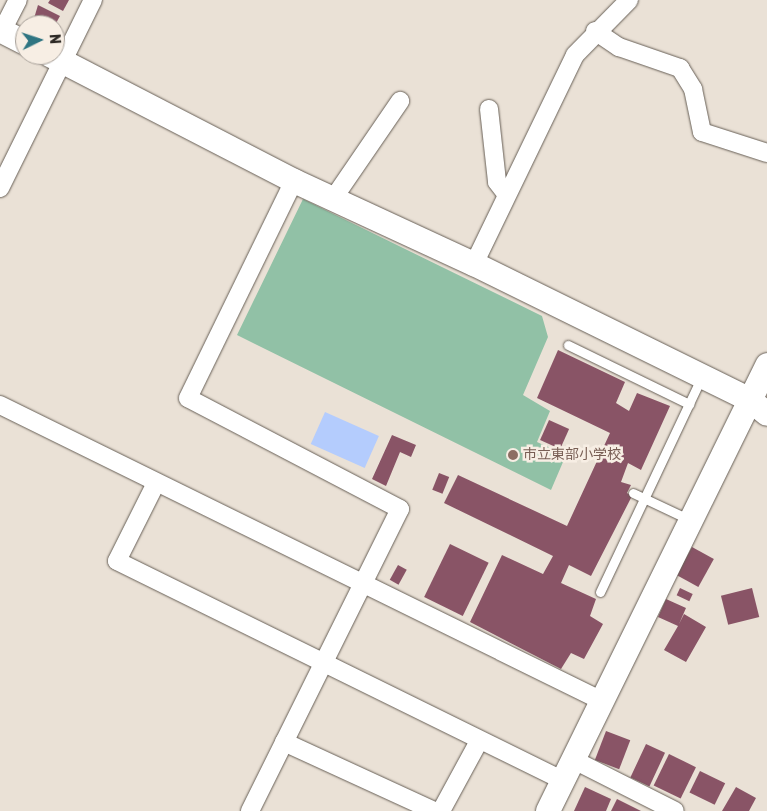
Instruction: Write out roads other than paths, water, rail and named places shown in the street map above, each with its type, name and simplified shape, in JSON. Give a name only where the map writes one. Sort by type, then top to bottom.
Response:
[{"type":"street","points":[[15,38],[1,31],[18,0]]},
{"type":"street","points":[[65,44],[93,0]]},
{"type":"street","points":[[474,264],[575,55],[596,31],[629,0]]},
{"type":"street","points":[[596,31],[619,47],[680,68],[693,89],[702,132],[767,153]]},
{"type":"street","points":[[65,63],[294,181],[474,264],[702,376],[759,407]]},
{"type":"street","points":[[0,188],[53,65]]},
{"type":"street","points":[[333,200],[400,101]]},
{"type":"street","points":[[489,109],[497,182],[507,195]]},
{"type":"street","points":[[250,811],[400,509],[188,398],[294,181]]},
{"type":"street","points":[[548,811],[600,700],[690,520],[759,407],[767,365]]},
{"type":"street","points":[[0,405],[600,700]]},
{"type":"street","points":[[156,483],[117,561],[323,665],[562,780]]},
{"type":"street","points":[[441,811],[479,741]]},
{"type":"street","points":[[284,742],[434,811]]},
{"type":"street","points":[[572,759],[675,811]]},
{"type":"lane","points":[[568,345],[689,404]]},
{"type":"lane","points":[[600,592],[702,376]]},
{"type":"lane","points":[[633,493],[690,520]]},
{"type":"water","points":[[325,412],[379,436],[365,468],[311,444]]},
{"type":"place","name":"市立東部小学校","points":[[513,455]]}]
